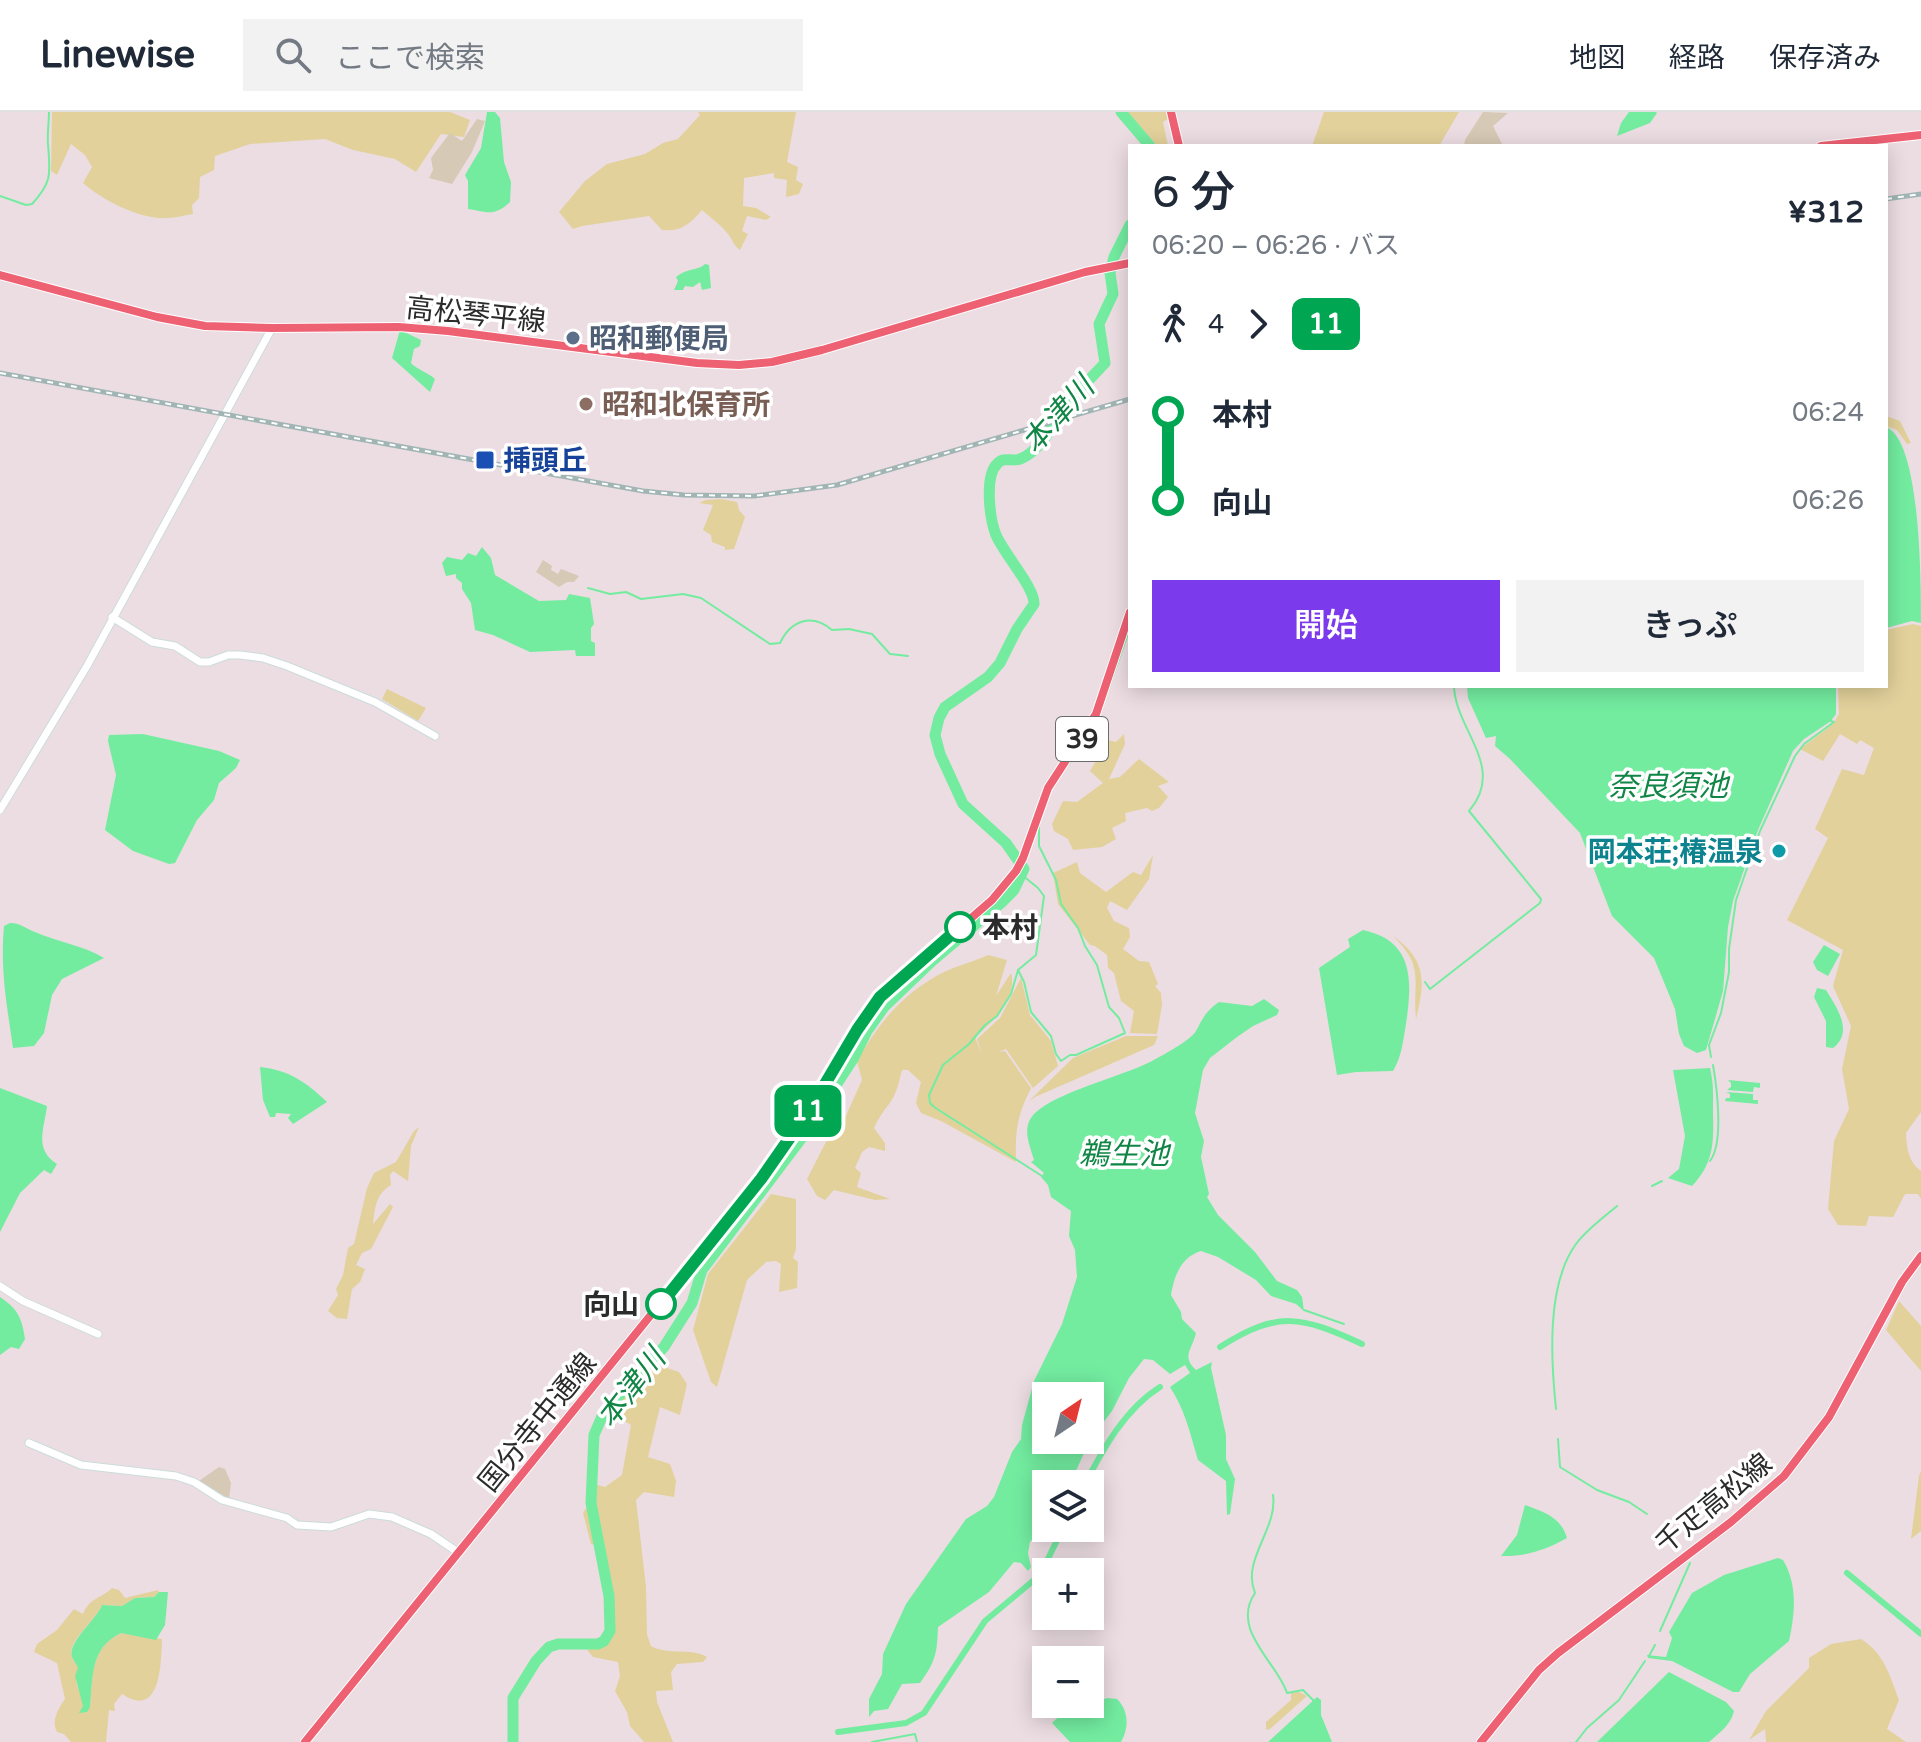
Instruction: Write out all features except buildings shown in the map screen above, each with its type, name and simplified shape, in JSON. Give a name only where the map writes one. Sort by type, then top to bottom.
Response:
[{"type":"main road","points":[[1171,112],[1179,144]]},
{"type":"main road","points":[[1839,144],[1921,135]]},
{"type":"main road","name":"高松琴平線","points":[[0,275],[184,323],[272,328],[399,327],[697,363],[760,364],[822,350],[1128,263]]},
{"type":"main road","name":"国分寺中通線","points":[[305,1742],[761,1179],[812,1106],[880,997],[992,900],[1017,869],[1048,788],[1096,714],[1128,618]]},
{"type":"main road","name":"千疋高松線","points":[[1481,1742],[1521,1691],[1558,1653],[1731,1522],[1784,1476],[1829,1417],[1893,1298],[1921,1256]]},
{"type":"street","points":[[0,810],[87,666],[272,328]]},
{"type":"street","points":[[112,617],[152,642],[175,646],[200,662],[240,655],[287,666],[375,702],[435,736]]},
{"type":"street","points":[[0,1286],[23,1301],[98,1334]]},
{"type":"street","points":[[29,1443],[81,1465],[176,1476],[194,1482],[222,1500],[287,1518],[297,1525],[331,1527],[369,1514],[392,1517],[431,1534],[459,1553]]},
{"type":"shaded area","points":[[52,112],[450,112],[470,120],[464,137],[441,134],[416,172],[395,159],[353,150],[325,139],[250,144],[215,156],[214,170],[200,177],[199,198],[192,205],[193,214],[157,218],[111,202],[83,183],[92,167],[85,155],[71,144],[57,175],[51,171]]},
{"type":"shaded area","points":[[698,112],[796,112],[787,162],[798,167],[796,180],[803,184],[799,194],[786,197],[787,180],[774,178],[774,173],[744,178],[743,206],[756,208],[771,217],[766,220],[747,216],[742,231],[748,234],[740,250],[702,210],[685,226],[675,230],[662,230],[649,216],[573,229],[559,212],[585,181],[607,164],[645,154],[663,143],[678,139],[700,115]]},
{"type":"shaded area","points":[[1128,112],[1166,112],[1168,119],[1163,122],[1168,144],[1155,144]]},
{"type":"shaded area","points":[[1324,112],[1459,112],[1440,144],[1313,144]]},
{"type":"shaded area","points":[[1483,112],[1508,113],[1493,126],[1502,144],[1464,144]]},
{"type":"shaded area","points":[[477,119],[485,121],[472,152],[452,184],[429,178],[433,170],[431,158],[450,133],[462,141]]},
{"type":"shaded area","points":[[1888,417],[1900,421],[1911,443],[1907,444],[1897,430],[1888,427]]},
{"type":"shaded area","points":[[721,499],[737,502],[745,517],[734,549],[725,550],[725,547],[712,542],[711,535],[703,530],[713,505],[699,503]]},
{"type":"shaded area","points":[[543,560],[558,574],[561,569],[579,576],[574,582],[559,587],[536,572]]},
{"type":"shaded area","points":[[1913,624],[1921,626],[1921,1112],[1906,1133],[1909,1154],[1921,1171],[1921,1199],[1918,1194],[1905,1194],[1893,1217],[1869,1216],[1866,1226],[1838,1225],[1828,1209],[1834,1141],[1849,1109],[1842,1069],[1851,1026],[1833,986],[1843,950],[1787,920],[1828,838],[1815,829],[1842,769],[1864,775],[1874,748],[1860,740],[1857,744],[1840,734],[1823,761],[1800,749],[1833,724],[1839,714],[1838,688],[1888,688],[1888,630]]},
{"type":"shaded area","points":[[387,689],[426,708],[418,721],[382,699]]},
{"type":"shaded area","points":[[1124,734],[1125,744],[1109,779],[1120,777],[1139,759],[1169,782],[1158,786],[1168,797],[1152,811],[1147,808],[1125,813],[1126,821],[1112,828],[1116,839],[1102,847],[1073,850],[1068,839],[1054,831],[1052,824],[1063,801],[1077,802],[1103,783],[1090,771],[1108,740],[1116,742]]},
{"type":"shaded area","points":[[1153,855],[1149,879],[1127,910],[1110,901],[1107,908],[1114,921],[1129,928],[1130,937],[1123,949],[1139,961],[1149,962],[1158,984],[1155,986],[1161,993],[1157,1034],[1130,1033],[1134,1011],[1121,1001],[1114,973],[1108,968],[1107,955],[1090,945],[1058,904],[1053,873],[1077,862],[1080,873],[1106,892],[1133,872],[1141,875]]},
{"type":"shaded area","points":[[1393,936],[1412,954],[1421,973],[1416,1019],[1414,966]]},
{"type":"shaded area","points":[[988,955],[1007,960],[996,996],[1011,973],[1012,982],[1011,992],[1002,1009],[975,1037],[982,1055],[977,1039],[1000,1018],[1021,978],[1030,1015],[1051,1041],[1058,1066],[1033,1088],[1006,1049],[998,1052],[1005,1051],[1031,1088],[1018,1124],[1016,1162],[921,1113],[916,1103],[921,1082],[908,1070],[902,1070],[894,1096],[874,1128],[885,1143],[885,1151],[869,1147],[862,1152],[855,1168],[861,1173],[857,1187],[890,1199],[875,1200],[834,1190],[825,1200],[817,1196],[807,1179],[830,1134],[841,1127],[862,1080],[857,1061],[874,1034],[915,990],[947,971]]},
{"type":"shaded area","points":[[1126,1036],[1158,1036],[1154,1045],[1028,1102],[1073,1058]]},
{"type":"shaded area","points":[[419,1127],[411,1146],[408,1181],[393,1171],[390,1175],[391,1185],[379,1197],[373,1224],[390,1204],[393,1207],[371,1249],[362,1253],[356,1265],[365,1269],[360,1282],[352,1289],[347,1319],[337,1318],[328,1311],[338,1295],[336,1289],[343,1275],[348,1248],[354,1244],[367,1188],[374,1173],[396,1162]]},
{"type":"shaded area","points":[[771,1194],[796,1199],[796,1249],[793,1258],[798,1262],[797,1288],[779,1292],[781,1264],[776,1261],[766,1262],[747,1280],[717,1387],[711,1382],[693,1330],[708,1274]]},
{"type":"shaded area","points":[[1899,1301],[1921,1326],[1921,1371],[1886,1330]]},
{"type":"shaded area","points":[[655,1364],[679,1372],[687,1384],[680,1415],[660,1407],[648,1457],[670,1464],[676,1481],[674,1497],[644,1492],[636,1500],[646,1587],[647,1635],[651,1646],[658,1649],[694,1652],[707,1657],[703,1662],[677,1664],[671,1672],[673,1690],[656,1691],[657,1702],[673,1742],[644,1742],[630,1726],[627,1712],[615,1691],[620,1676],[618,1662],[593,1657],[587,1650],[600,1647],[610,1628],[602,1583],[601,1546],[591,1544],[583,1513],[589,1504],[594,1484],[605,1487],[622,1475],[631,1425],[609,1412]]},
{"type":"shaded area","points":[[219,1467],[225,1469],[231,1483],[229,1499],[199,1481]]},
{"type":"shaded area","points":[[1921,1471],[1921,1531],[1911,1539],[1919,1476]]},
{"type":"shaded area","points":[[112,1588],[119,1590],[125,1598],[159,1592],[154,1597],[135,1598],[122,1606],[102,1605],[71,1651],[79,1668],[76,1679],[78,1689],[90,1707],[98,1655],[111,1639],[121,1633],[162,1639],[159,1674],[152,1694],[145,1700],[135,1700],[122,1694],[114,1704],[115,1711],[109,1710],[106,1742],[71,1742],[55,1728],[56,1715],[65,1699],[57,1663],[34,1652],[37,1644],[57,1630],[74,1609],[83,1614],[92,1601]]},
{"type":"shaded area","points":[[1861,1639],[1881,1658],[1899,1700],[1887,1729],[1906,1742],[1766,1742],[1765,1729],[1749,1740],[1766,1711],[1809,1668],[1809,1658],[1831,1644]]},
{"type":"shaded area","points":[[1299,1692],[1307,1696],[1266,1730],[1266,1722],[1291,1700],[1291,1693]]},
{"type":"water","points":[[487,112],[495,112],[500,118],[504,162],[511,182],[510,202],[500,210],[490,212],[468,209],[468,181],[465,175],[481,148]]},
{"type":"water","points":[[1629,112],[1657,113],[1650,123],[1617,136]]},
{"type":"water","points":[[709,265],[711,288],[702,290],[700,282],[693,287],[674,290],[678,281],[676,277]]},
{"type":"water","points":[[400,330],[421,340],[420,346],[414,349],[411,363],[435,379],[430,392],[392,358]]},
{"type":"water","points":[[1888,429],[1898,438],[1906,458],[1917,515],[1921,623],[1912,621],[1888,627]]},
{"type":"water","points":[[482,547],[491,558],[495,575],[539,601],[566,600],[569,594],[590,598],[594,624],[591,641],[595,643],[595,656],[576,656],[575,650],[530,652],[475,630],[471,603],[462,589],[462,583],[456,574],[446,576],[442,563],[447,557],[462,560],[468,553],[476,556]]},
{"type":"water","name":"奈良須池","points":[[1467,688],[1836,688],[1836,714],[1793,751],[1758,830],[1733,901],[1723,991],[1706,1050],[1697,1053],[1684,1046],[1675,1009],[1654,958],[1612,916],[1580,833],[1495,746],[1496,736],[1486,738],[1468,698]]},
{"type":"water","points":[[143,734],[219,751],[240,760],[236,768],[219,783],[214,800],[197,820],[175,863],[169,864],[133,851],[105,830],[116,775],[109,735]]},
{"type":"water","points":[[10,923],[104,958],[62,979],[52,995],[44,1033],[34,1046],[13,1048],[3,958],[4,926]]},
{"type":"water","points":[[1363,930],[1392,943],[1406,965],[1409,993],[1403,1042],[1393,1071],[1337,1075],[1319,968],[1350,947],[1348,939]]},
{"type":"water","points":[[1824,945],[1840,954],[1828,976],[1817,970],[1813,962]]},
{"type":"water","points":[[1817,988],[1826,990],[1842,1020],[1842,1035],[1833,1048],[1826,1047],[1826,1021],[1814,997]]},
{"type":"water","name":"鵜生池","points":[[1264,999],[1279,1010],[1277,1015],[1253,1026],[1210,1058],[1203,1070],[1195,1113],[1204,1141],[1201,1157],[1209,1194],[1207,1197],[1218,1215],[1255,1252],[1277,1281],[1297,1290],[1302,1297],[1304,1311],[1296,1304],[1271,1296],[1256,1280],[1218,1257],[1201,1251],[1188,1258],[1180,1268],[1171,1295],[1182,1319],[1196,1333],[1189,1361],[1196,1370],[1212,1362],[1226,1435],[1226,1459],[1235,1479],[1230,1514],[1227,1515],[1226,1481],[1198,1460],[1183,1413],[1170,1387],[1190,1373],[1185,1365],[1170,1374],[1153,1360],[1144,1359],[1129,1378],[1104,1422],[1104,1382],[1034,1382],[1062,1324],[1077,1277],[1075,1250],[1069,1236],[1071,1211],[1051,1197],[1048,1185],[1041,1177],[1044,1173],[1031,1162],[1034,1160],[1028,1141],[1028,1124],[1035,1113],[1058,1098],[1137,1068],[1175,1048],[1193,1035],[1208,1012],[1219,1002],[1252,1006]]},
{"type":"water","points":[[260,1067],[296,1078],[327,1102],[293,1124],[288,1118],[291,1114],[276,1113],[275,1117],[270,1117],[263,1100]]},
{"type":"water","points":[[1710,1068],[1712,1144],[1704,1170],[1692,1186],[1668,1178],[1679,1169],[1685,1136],[1673,1070]]},
{"type":"water","points":[[1728,1080],[1760,1083],[1760,1088],[1754,1087],[1753,1092],[1727,1090],[1731,1087]]},
{"type":"water","points":[[0,1088],[47,1106],[43,1145],[45,1152],[57,1164],[51,1174],[44,1170],[20,1193],[0,1232]]},
{"type":"water","points":[[1726,1092],[1753,1094],[1753,1100],[1758,1100],[1758,1104],[1725,1101],[1730,1098]]},
{"type":"water","points":[[0,1297],[18,1315],[25,1339],[19,1349],[11,1347],[0,1355]]},
{"type":"water","name":"鵜生池","points":[[1032,1388],[1032,1454],[1084,1454],[1076,1470],[1032,1470],[1032,1540],[1028,1553],[1031,1567],[1028,1571],[1021,1563],[1014,1562],[989,1592],[938,1627],[935,1656],[920,1683],[902,1684],[888,1709],[874,1711],[869,1717],[869,1699],[882,1674],[883,1654],[906,1604],[966,1519],[987,1506],[994,1497],[1012,1452],[1021,1439]]},
{"type":"water","points":[[1525,1505],[1556,1520],[1567,1538],[1535,1552],[1501,1556],[1517,1535]]},
{"type":"water","points":[[1778,1558],[1783,1560],[1788,1570],[1793,1589],[1794,1610],[1789,1641],[1750,1674],[1739,1692],[1733,1692],[1672,1661],[1648,1658],[1647,1655],[1666,1657],[1672,1638],[1669,1632],[1692,1593],[1724,1575]]},
{"type":"water","points":[[159,1592],[168,1592],[165,1625],[156,1640],[121,1633],[111,1639],[95,1664],[90,1707],[87,1712],[79,1713],[83,1706],[75,1676],[78,1668],[72,1651],[78,1637],[102,1605],[122,1606],[135,1598],[154,1597]]},
{"type":"water","points":[[1669,1672],[1726,1702],[1734,1711],[1721,1732],[1709,1742],[1597,1742]]},
{"type":"water","points":[[1317,1697],[1321,1700],[1321,1715],[1332,1742],[1268,1742]]},
{"type":"water","points":[[1104,1699],[1117,1699],[1126,1714],[1121,1742],[1070,1742],[1052,1723],[1057,1718],[1104,1718]]},
{"type":"waterway","points":[[0,196],[26,205],[32,204],[44,189],[49,170],[49,112]]},
{"type":"waterway","name":"本津川","points":[[1121,112],[1148,144]]},
{"type":"waterway","name":"本津川","points":[[513,1742],[513,1698],[536,1661],[549,1647],[558,1644],[598,1644],[610,1631],[609,1596],[591,1503],[594,1435],[604,1412],[664,1347],[692,1303],[702,1270],[801,1139],[884,1007],[932,961],[1001,903],[1014,890],[1024,869],[1006,843],[963,804],[940,754],[935,735],[945,707],[988,677],[1000,663],[1034,604],[1030,589],[996,535],[989,488],[993,470],[1000,462],[1020,459],[1035,449],[1054,424],[1052,419],[1105,363],[1099,324],[1113,294],[1110,273],[1114,257],[1128,229]]},
{"type":"waterway","name":"本津川","points":[[1124,235],[1128,238]]},
{"type":"waterway","points":[[588,588],[610,594],[626,592],[641,599],[683,594],[701,598],[770,644],[780,643],[796,624],[810,621],[832,630],[849,629],[872,634],[890,654],[908,656]]},
{"type":"waterway","points":[[1068,765],[1095,727],[1128,634]]},
{"type":"waterway","points":[[1425,982],[1430,989],[1540,903],[1541,899],[1469,811],[1479,795],[1483,779],[1476,748],[1456,702],[1454,688]]},
{"type":"waterway","points":[[1711,1057],[1709,1045],[1721,1013],[1729,972],[1736,900],[1760,831],[1795,756],[1804,744],[1834,722],[1831,721]]},
{"type":"waterway","points":[[1018,970],[1031,1012],[1051,1036],[1061,1061],[1125,1033],[1119,1018],[1109,1007],[1097,965],[1078,928],[1061,904],[1056,880],[1039,846],[1039,824]]},
{"type":"waterway","points":[[1022,875],[1044,896],[1036,955],[1018,970],[1011,994],[997,1016],[943,1065],[929,1095],[934,1107],[1042,1176]]},
{"type":"waterway","points":[[1710,1161],[1718,1129],[1713,1065]]},
{"type":"waterway","points":[[1652,1186],[1662,1181]]},
{"type":"waterway","points":[[1556,1409],[1552,1347],[1560,1280],[1576,1244],[1617,1206]]},
{"type":"waterway","points":[[1304,1310],[1344,1324]]},
{"type":"waterway","points":[[1220,1347],[1258,1327],[1290,1321],[1322,1327],[1362,1344]]},
{"type":"waterway","points":[[1093,1470],[1126,1418],[1160,1387]]},
{"type":"waterway","points":[[1558,1439],[1560,1467],[1597,1490],[1629,1502],[1647,1514]]},
{"type":"waterway","points":[[1273,1495],[1270,1520],[1253,1569],[1255,1593],[1248,1620],[1258,1645],[1287,1693],[1303,1690],[1314,1701]]},
{"type":"waterway","points":[[838,1732],[906,1723],[924,1713],[985,1621],[1034,1580],[1056,1542]]},
{"type":"waterway","points":[[1660,1631],[1690,1563]]},
{"type":"waterway","points":[[1847,1573],[1921,1634]]},
{"type":"waterway","points":[[1649,1656],[1655,1645]]},
{"type":"waterway","points":[[1576,1742],[1619,1700],[1645,1661]]},
{"type":"waterway","points":[[872,1742],[915,1734],[917,1742]]},
{"type":"railway","points":[[1888,199],[1921,194]]},
{"type":"railway","points":[[0,373],[643,491],[684,495],[754,496],[837,485],[1128,400]]},
{"type":"bus line","name":"11","points":[[661,1304],[761,1179],[812,1106],[880,997],[960,927]]},
{"type":"place","name":"昭和郵便局","points":[[573,338]]},
{"type":"place","name":"昭和北保育所","points":[[586,404]]},
{"type":"place","name":"挿頭丘","points":[[485,460]]},
{"type":"place","name":"岡本荘;椿温泉","points":[[1779,851]]},
{"type":"place","name":"本村","points":[[960,927]]},
{"type":"place","name":"向山","points":[[661,1304]]}]
